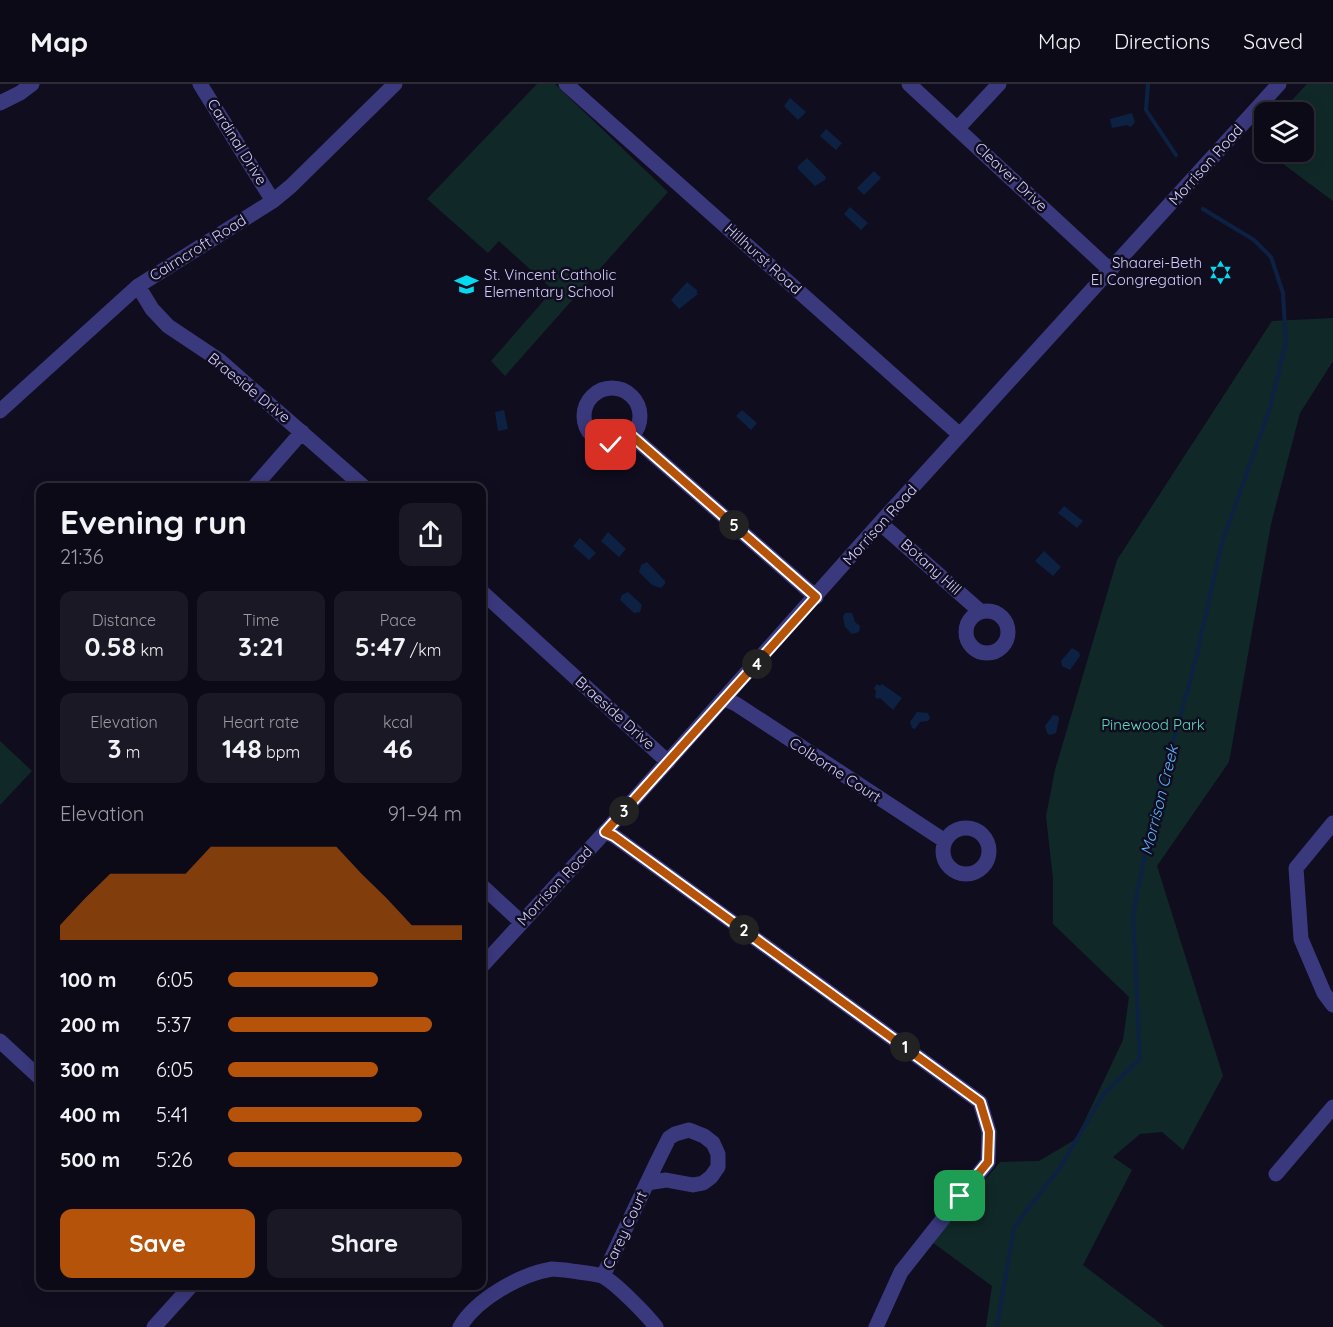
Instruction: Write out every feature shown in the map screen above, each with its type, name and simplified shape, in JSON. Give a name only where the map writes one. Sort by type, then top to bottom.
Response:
[{"type":"street","points":[[0,103],[32,84]]},
{"type":"street","name":"Cardinal Drive","points":[[201,84],[273,201]]},
{"type":"street","name":"Cairncroft Road","points":[[0,411],[138,286],[273,201],[395,84]]},
{"type":"street","name":"Hillhurst Road","points":[[566,84],[960,435]]},
{"type":"street","name":"Cleaver Drive","points":[[909,84],[1111,271]]},
{"type":"street","points":[[958,128],[999,84]]},
{"type":"street","name":"Morrison Road","points":[[486,961],[1279,84]]},
{"type":"street","name":"Braeside Drive","points":[[138,286],[152,309],[168,326],[219,360],[359,483]]},
{"type":"street","points":[[257,483],[302,432]]},
{"type":"street","points":[[632,436],[816,597]]},
{"type":"street","name":"Botany Hill","points":[[880,523],[981,612]]},
{"type":"street","name":"Braeside Drive","points":[[486,596],[668,762]]},
{"type":"street","name":"Colborne Court","points":[[725,699],[945,841]]},
{"type":"street","points":[[1333,823],[1296,868],[1301,939],[1323,993],[1333,1005]]},
{"type":"street","points":[[605,832],[630,847],[980,1102],[989,1132],[988,1162],[901,1272],[876,1327]]},
{"type":"street","points":[[486,890],[521,922]]},
{"type":"street","points":[[0,1041],[36,1074]]},
{"type":"street","points":[[1276,1174],[1333,1107]]},
{"type":"street","name":"Carey Court","points":[[603,1276],[647,1183],[669,1138],[689,1130],[704,1136],[713,1143],[718,1154],[718,1167],[711,1178],[703,1183],[693,1185],[666,1180],[647,1183]]},
{"type":"street","points":[[460,1327],[465,1318],[494,1293],[523,1278],[554,1269],[603,1276],[646,1313],[656,1327]]},
{"type":"street","points":[[154,1327],[187,1290]]},
{"type":"green space","points":[[537,84],[555,84],[668,192],[505,376],[491,361],[553,290],[499,241],[488,253],[427,199]]},
{"type":"green space","points":[[1307,84],[1333,84],[1333,201],[1280,162],[1314,162],[1314,102],[1290,102]]},
{"type":"green space","name":"Pinewood Park","points":[[1333,318],[1333,361],[1300,413],[1271,524],[1229,762],[1157,866],[1223,1076],[1183,1150],[1162,1132],[1140,1134],[1113,1157],[1132,1170],[1083,1265],[1165,1327],[986,1327],[992,1286],[932,1242],[1000,1162],[1039,1161],[1076,1139],[1123,1040],[1129,997],[1053,924],[1053,879],[1046,816],[1055,770],[1117,560],[1272,321]]},
{"type":"green space","points":[[0,741],[32,771],[0,805]]},
{"type":"water","points":[[790,98],[806,112],[798,120],[784,106]]},
{"type":"water","points":[[1132,113],[1135,122],[1131,127],[1127,125],[1112,128],[1110,119]]},
{"type":"water","points":[[826,129],[842,143],[836,150],[820,136]]},
{"type":"water","points":[[807,158],[826,177],[815,186],[798,169],[798,166]]},
{"type":"water","points":[[874,171],[881,178],[864,195],[857,188]]},
{"type":"water","points":[[850,207],[868,223],[861,230],[844,214]]},
{"type":"water","points":[[687,282],[698,291],[696,292],[698,294],[679,309],[671,300]]},
{"type":"water","points":[[504,410],[508,429],[498,431],[495,412]]},
{"type":"water","points":[[742,410],[757,423],[751,430],[736,416]]},
{"type":"water","points":[[1064,506],[1083,521],[1077,528],[1058,513]]},
{"type":"water","points":[[608,532],[626,549],[619,557],[601,541]]},
{"type":"water","points":[[580,538],[596,553],[589,560],[573,546]]},
{"type":"water","points":[[1044,551],[1061,567],[1053,576],[1035,561]]},
{"type":"water","points":[[647,562],[665,581],[661,588],[652,585],[639,572],[641,565]]},
{"type":"water","points":[[628,592],[642,605],[640,612],[634,613],[620,600],[622,595]]},
{"type":"water","points":[[845,613],[852,613],[855,622],[860,626],[859,632],[852,634],[845,627],[843,617]]},
{"type":"water","points":[[1072,648],[1079,652],[1080,656],[1070,670],[1062,666],[1061,661]]},
{"type":"water","points":[[877,684],[880,686],[882,684],[902,698],[893,710],[880,698],[875,697],[874,688]]},
{"type":"water","points":[[917,712],[928,713],[930,718],[928,721],[920,722],[915,729],[912,728],[910,722]]},
{"type":"water","points":[[1053,715],[1058,716],[1059,719],[1056,733],[1050,735],[1045,726]]},
{"type":"waterway","name":"Morrison Creek","points":[[1148,84],[1146,110],[1176,155]]},
{"type":"waterway","name":"Morrison Creek","points":[[997,1327],[1014,1227],[1059,1169],[1103,1095],[1140,1059],[1133,915],[1152,818],[1195,663],[1222,542],[1269,411],[1286,343],[1283,293],[1271,257],[1254,240],[1203,209]]},
{"type":"place","name":"Shaarei-Beth El Congregation","points":[[1220,272]]},
{"type":"place","name":"St. Vincent Catholic Elementary School","points":[[466,284]]},
{"type":"route","points":[[611,445],[623,442],[632,436],[816,597],[605,832],[614,836],[980,1102],[989,1132],[988,1162],[960,1196]]}]
